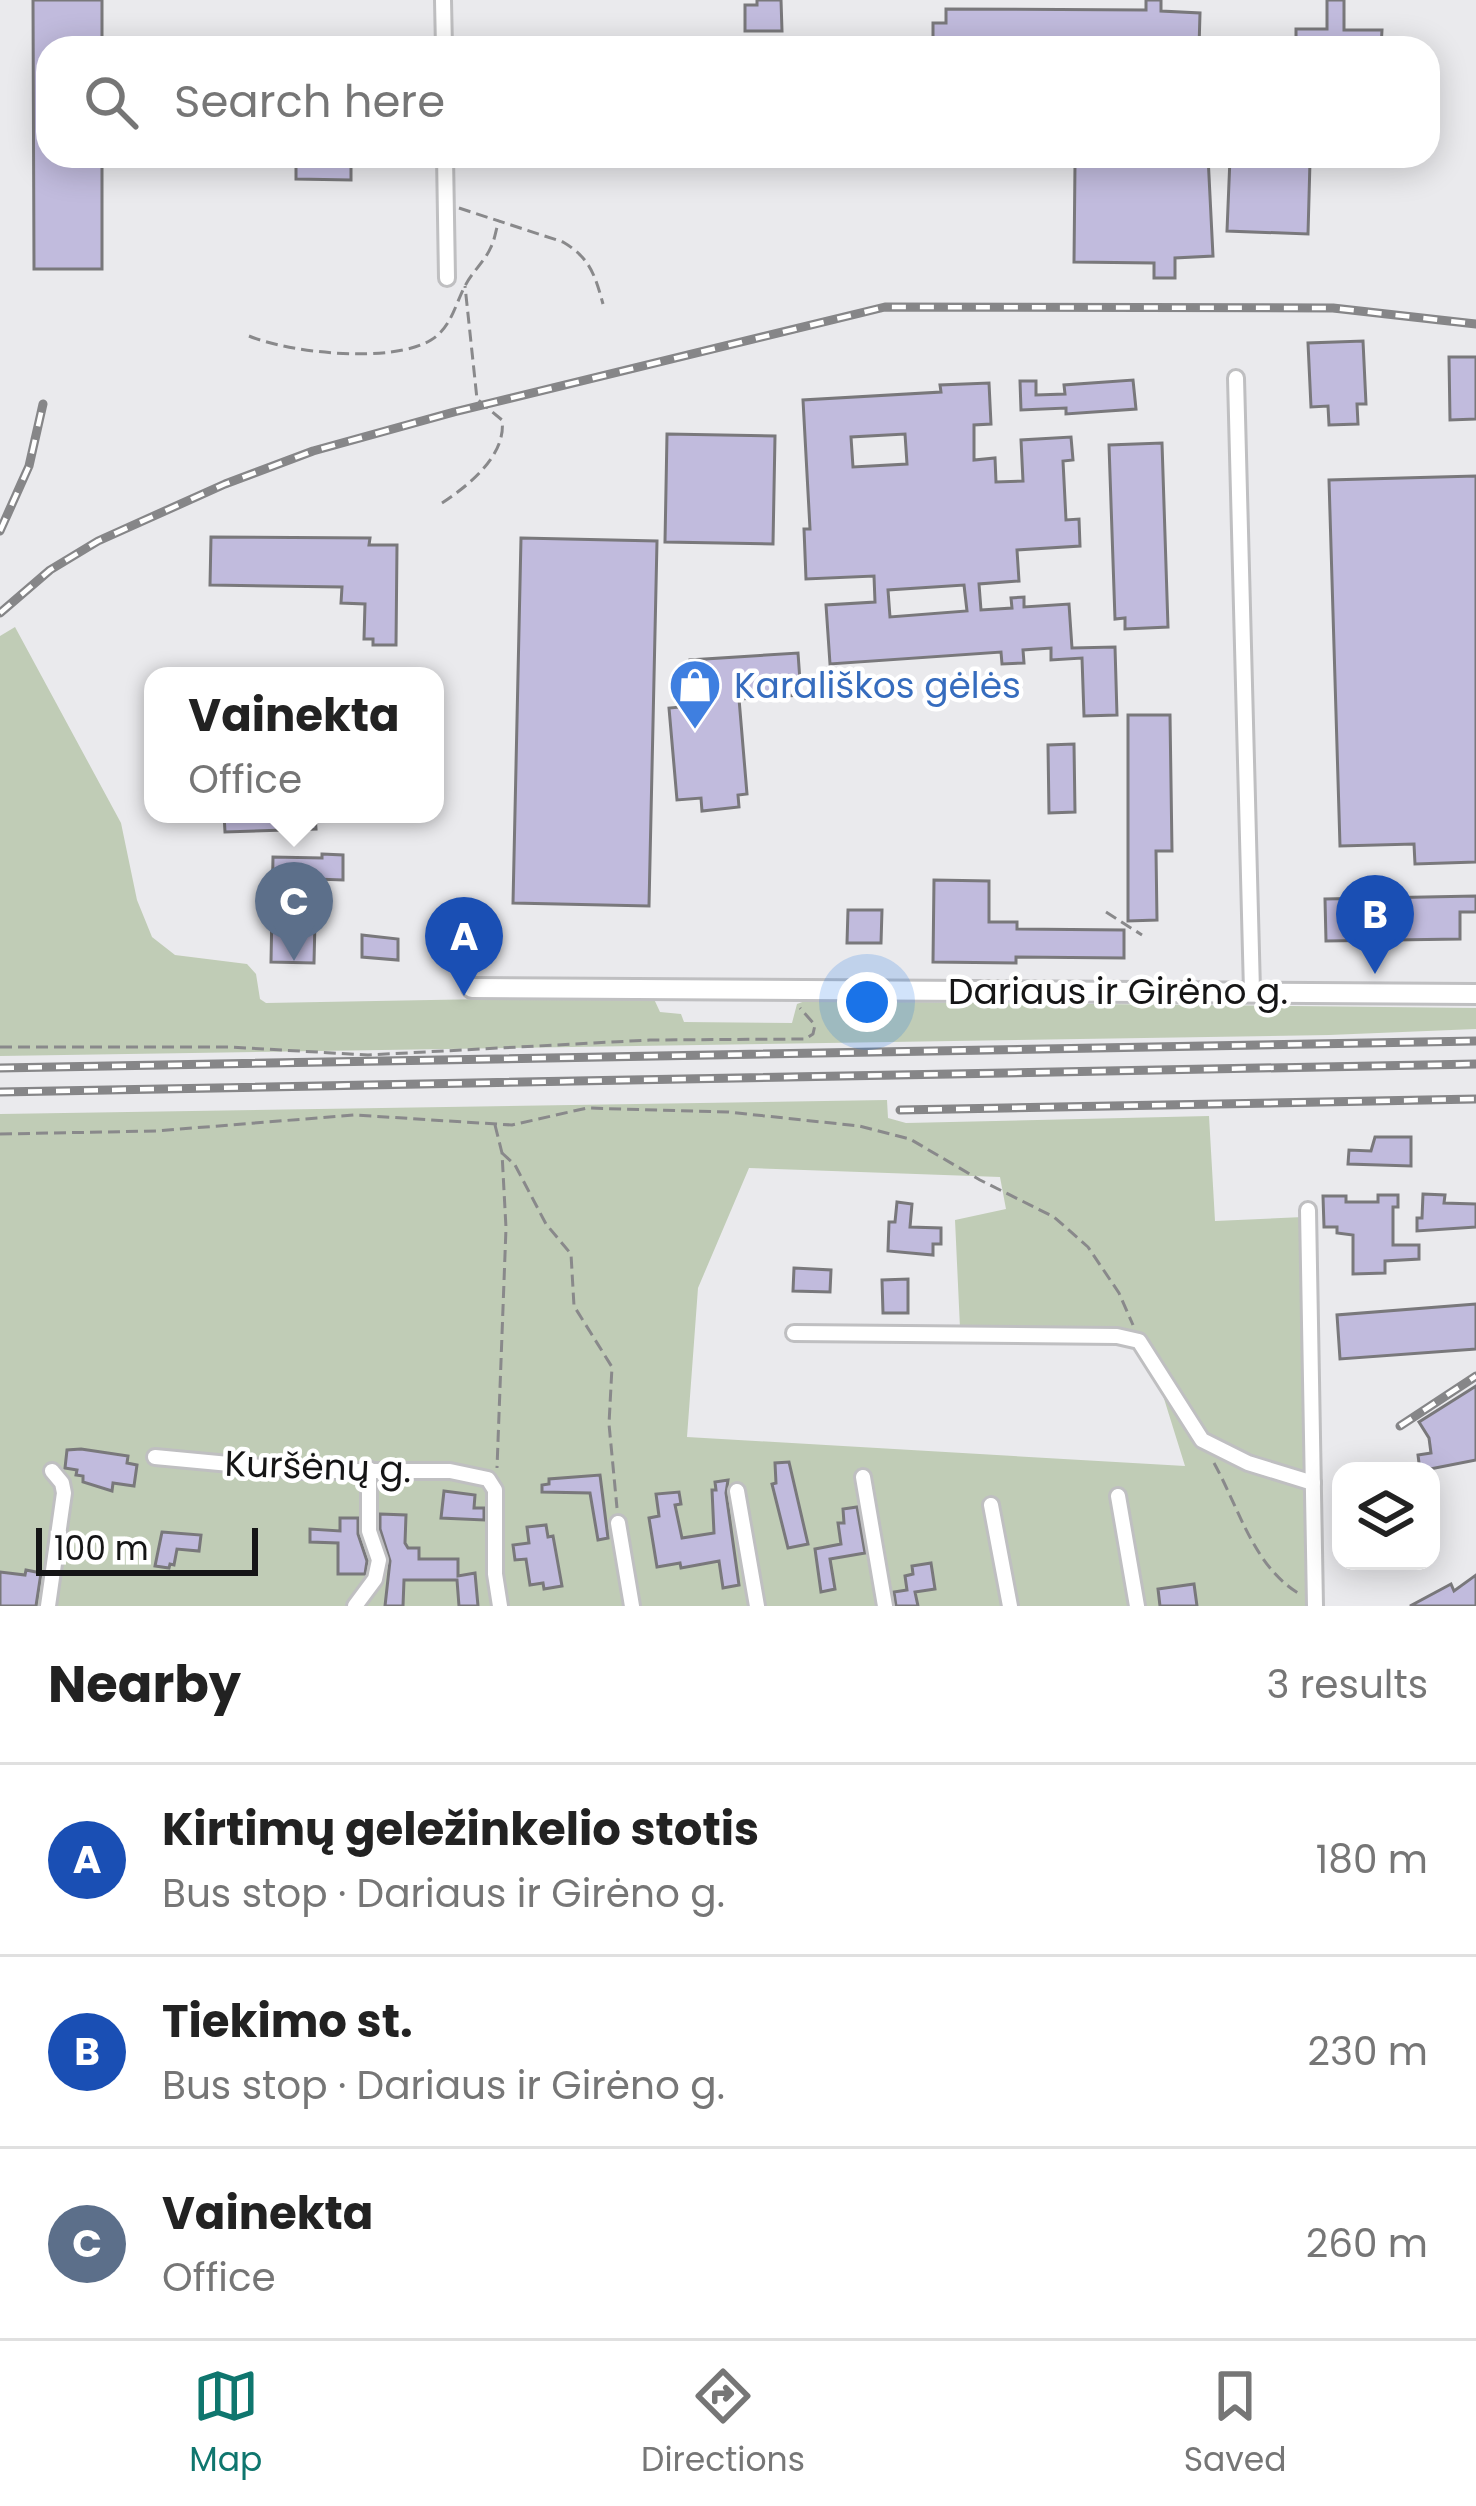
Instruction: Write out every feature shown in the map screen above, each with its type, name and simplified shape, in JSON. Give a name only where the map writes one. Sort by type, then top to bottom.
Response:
[{"type":"street","points":[[443,0],[444,36]]},
{"type":"street","points":[[445,168],[447,278]]},
{"type":"street","points":[[1236,378],[1252,992]]},
{"type":"street","name":"Dariaus ir Girėno g.","points":[[472,988],[1476,994]]},
{"type":"street","points":[[1308,1210],[1315,1605]]},
{"type":"street","points":[[794,1333],[1118,1336],[1139,1341],[1202,1440],[1248,1463],[1313,1483]]},
{"type":"street","name":"Kuršėnų g.","points":[[155,1457],[304,1471],[450,1471],[487,1480]]},
{"type":"street","points":[[355,1606],[377,1574],[379,1560],[369,1531],[369,1469]]},
{"type":"street","points":[[48,1606],[64,1493],[52,1471]]},
{"type":"street","points":[[863,1477],[886,1606]]},
{"type":"street","points":[[487,1480],[500,1606]]},
{"type":"street","points":[[737,1491],[757,1606]]},
{"type":"street","points":[[1118,1496],[1137,1606]]},
{"type":"street","points":[[991,1505],[1010,1606]]},
{"type":"street","points":[[618,1523],[632,1606]]},
{"type":"path","points":[[445,205],[563,242],[578,251],[592,266],[603,304]]},
{"type":"path","points":[[249,336],[270,345],[347,354],[410,348],[432,340],[448,326],[465,286],[491,247],[499,220]]},
{"type":"path","points":[[442,503],[478,476],[504,433],[502,420],[477,399],[465,286]]},
{"type":"path","points":[[1106,912],[1142,935]]},
{"type":"path","points":[[0,1047],[229,1047],[368,1055],[650,1040],[805,1039],[813,1034],[815,1024],[800,1008],[795,989]]},
{"type":"path","points":[[0,1134],[155,1131],[354,1115],[539,1122],[587,1108],[659,1108],[859,1126],[910,1138],[1054,1217],[1088,1247],[1119,1293],[1139,1341]]},
{"type":"path","points":[[487,1480],[501,1443],[506,1228],[502,1154],[494,1123]]},
{"type":"path","points":[[502,1154],[515,1165],[546,1224],[571,1254],[574,1306],[612,1367],[609,1424],[618,1523]]},
{"type":"path","points":[[1202,1440],[1259,1556],[1278,1580],[1315,1605]]},
{"type":"green space","points":[[15,627],[121,823],[137,900],[152,937],[175,955],[247,964],[256,974],[260,999],[266,1003],[487,996],[645,998],[654,999],[660,1012],[681,1014],[684,1022],[792,1023],[797,1004],[805,1001],[1476,1008],[1476,1029],[0,1056],[0,636]]},
{"type":"green space","points":[[887,1100],[888,1118],[906,1123],[1209,1116],[1215,1221],[1303,1217],[1308,1606],[0,1606],[0,1114]],"holes":[[[749,1168],[1000,1177],[1006,1209],[955,1220],[960,1328],[1127,1330],[1161,1389],[1185,1466],[687,1437],[698,1288]]]},
{"type":"building","points":[[33,0],[102,0],[102,36],[36,36],[36,168],[102,168],[102,269],[34,269]]},
{"type":"building","points":[[757,0],[781,0],[782,31],[745,31],[745,5],[757,5]]},
{"type":"building","points":[[1146,0],[1161,0],[1161,11],[1200,13],[1199,36],[933,36],[933,23],[946,23],[946,9],[1146,10]]},
{"type":"building","points":[[1327,0],[1344,0],[1344,30],[1382,30],[1382,36],[1296,36],[1296,29],[1327,29]]},
{"type":"building","points":[[296,168],[351,168],[351,180],[296,179]]},
{"type":"building","points":[[1075,168],[1209,168],[1213,256],[1175,258],[1175,278],[1154,278],[1154,263],[1074,262]]},
{"type":"building","points":[[1230,168],[1310,168],[1308,234],[1227,231]]},
{"type":"building","points":[[1363,341],[1366,404],[1357,404],[1358,424],[1329,425],[1328,406],[1311,407],[1308,343]]},
{"type":"building","points":[[1449,357],[1476,357],[1476,419],[1450,420]]},
{"type":"building","points":[[1133,380],[1136,409],[1066,414],[1066,408],[1021,410],[1020,381],[1036,381],[1036,395],[1065,394],[1064,385]]},
{"type":"building","points":[[989,383],[991,424],[974,425],[974,460],[995,458],[996,482],[1023,481],[1021,440],[1071,437],[1073,460],[1063,461],[1066,520],[1079,519],[1080,546],[1017,550],[1019,581],[979,584],[981,610],[1012,608],[1011,598],[1024,597],[1024,607],[1069,604],[1072,648],[1115,647],[1117,715],[1084,716],[1082,658],[1051,660],[1051,648],[1023,650],[1024,663],[1002,664],[1001,652],[830,664],[826,605],[875,602],[874,576],[806,579],[804,529],[810,529],[803,400],[941,392],[940,385]],"holes":[[[905,434],[907,464],[853,467],[851,437]],[[964,585],[967,611],[890,617],[888,590]]]},
{"type":"building","points":[[667,434],[775,436],[773,544],[665,542]]},
{"type":"building","points":[[1162,443],[1168,627],[1125,629],[1125,618],[1115,619],[1109,445]]},
{"type":"building","points":[[1476,476],[1476,862],[1415,864],[1414,844],[1340,846],[1329,480]]},
{"type":"building","points":[[211,537],[370,538],[369,545],[397,545],[396,645],[373,645],[373,639],[364,639],[365,604],[341,603],[342,587],[210,585]]},
{"type":"building","points":[[521,538],[657,541],[649,906],[513,903]]},
{"type":"building","points":[[798,653],[801,695],[739,699],[747,794],[738,795],[739,807],[702,811],[701,798],[677,800],[669,708],[693,706],[690,660]]},
{"type":"building","points":[[1128,715],[1170,715],[1172,851],[1156,851],[1157,920],[1128,921]]},
{"type":"building","points":[[1074,744],[1075,812],[1049,813],[1048,745]]},
{"type":"building","points":[[224,823],[316,823],[316,829],[225,832]]},
{"type":"building","points":[[322,854],[343,855],[343,880],[316,879],[314,963],[271,962],[273,857],[322,858]]},
{"type":"building","points":[[934,880],[989,881],[989,922],[1017,922],[1017,929],[1124,930],[1124,958],[933,962]]},
{"type":"building","points":[[1476,896],[1476,912],[1460,912],[1460,939],[1326,941],[1325,899]]},
{"type":"building","points":[[848,910],[882,910],[881,943],[847,943]]},
{"type":"building","points":[[362,935],[398,939],[398,960],[362,957]]},
{"type":"building","points":[[1375,1137],[1411,1137],[1411,1166],[1348,1164],[1349,1150],[1371,1151]]},
{"type":"building","points":[[1423,1194],[1445,1195],[1444,1203],[1476,1204],[1476,1227],[1417,1231]]},
{"type":"building","points":[[1378,1195],[1398,1195],[1398,1207],[1393,1207],[1393,1245],[1419,1245],[1419,1259],[1385,1261],[1385,1273],[1353,1274],[1353,1235],[1324,1227],[1323,1196],[1378,1202]]},
{"type":"building","points":[[897,1202],[912,1204],[910,1227],[941,1228],[941,1244],[933,1244],[933,1255],[888,1251],[889,1222],[895,1222]]},
{"type":"building","points":[[794,1268],[831,1270],[830,1292],[793,1291]]},
{"type":"building","points":[[908,1279],[908,1313],[883,1313],[882,1280]]},
{"type":"building","points":[[1476,1304],[1476,1349],[1340,1359],[1337,1315]]},
{"type":"building","points":[[1476,1386],[1476,1460],[1440,1467],[1440,1462],[1419,1462],[1418,1455],[1431,1453],[1419,1422]]},
{"type":"building","points":[[67,1450],[128,1456],[127,1463],[137,1465],[134,1486],[113,1483],[112,1491],[83,1482],[77,1470],[65,1468]]},
{"type":"building","points":[[789,1462],[808,1544],[788,1548],[772,1484],[776,1483],[775,1463]]},
{"type":"building","points":[[600,1475],[608,1538],[598,1540],[590,1493],[542,1492],[542,1485],[549,1484],[549,1479]]},
{"type":"building","points":[[728,1480],[739,1585],[723,1588],[719,1561],[657,1567],[649,1518],[659,1516],[656,1494],[679,1492],[681,1504],[675,1505],[682,1538],[714,1533],[712,1490],[716,1490],[715,1482]]},
{"type":"building","points":[[444,1491],[475,1495],[474,1508],[484,1508],[484,1520],[441,1518]]},
{"type":"building","points":[[857,1507],[865,1553],[830,1559],[835,1589],[821,1592],[815,1549],[841,1544],[838,1523],[844,1523],[843,1509]]},
{"type":"building","points":[[380,1514],[406,1515],[405,1543],[408,1548],[419,1548],[419,1559],[458,1559],[458,1576],[475,1573],[478,1606],[459,1606],[457,1580],[404,1580],[403,1606],[385,1606],[390,1561]]},
{"type":"building","points":[[340,1518],[358,1518],[365,1574],[338,1574],[338,1543],[310,1542],[310,1529],[340,1531]]},
{"type":"building","points":[[546,1525],[548,1537],[553,1536],[562,1586],[544,1589],[543,1583],[530,1585],[526,1559],[515,1560],[513,1545],[529,1543],[527,1527]]},
{"type":"building","points":[[162,1532],[201,1535],[199,1551],[177,1549],[174,1565],[155,1566]]},
{"type":"building","points":[[931,1563],[935,1589],[915,1592],[918,1606],[896,1606],[894,1592],[907,1590],[905,1576],[913,1574],[912,1566]]},
{"type":"building","points":[[26,1570],[41,1573],[36,1606],[0,1606],[0,1572],[25,1575]]},
{"type":"building","points":[[1476,1575],[1476,1606],[1410,1606],[1451,1584],[1454,1591]]},
{"type":"building","points":[[1194,1584],[1197,1606],[1160,1606],[1158,1589]]},
{"type":"railway","points":[[0,613],[50,570],[98,541],[313,451],[885,307],[1333,308],[1476,324]]},
{"type":"railway","points":[[0,531],[29,466],[43,404]]},
{"type":"railway","points":[[0,1068],[1476,1041]]},
{"type":"railway","points":[[0,1092],[1476,1064]]},
{"type":"railway","points":[[900,1110],[1476,1099]]},
{"type":"railway","points":[[1400,1426],[1476,1376]]},
{"type":"place","name":"Karališkos gėlės","points":[[695,731]]},
{"type":"place","name":"Vainekta","points":[[294,961]]},
{"type":"place","name":"Tiekimo st.","points":[[1375,974]]},
{"type":"place","name":"Kirtimų geležinkelio stotis","points":[[464,996]]}]
